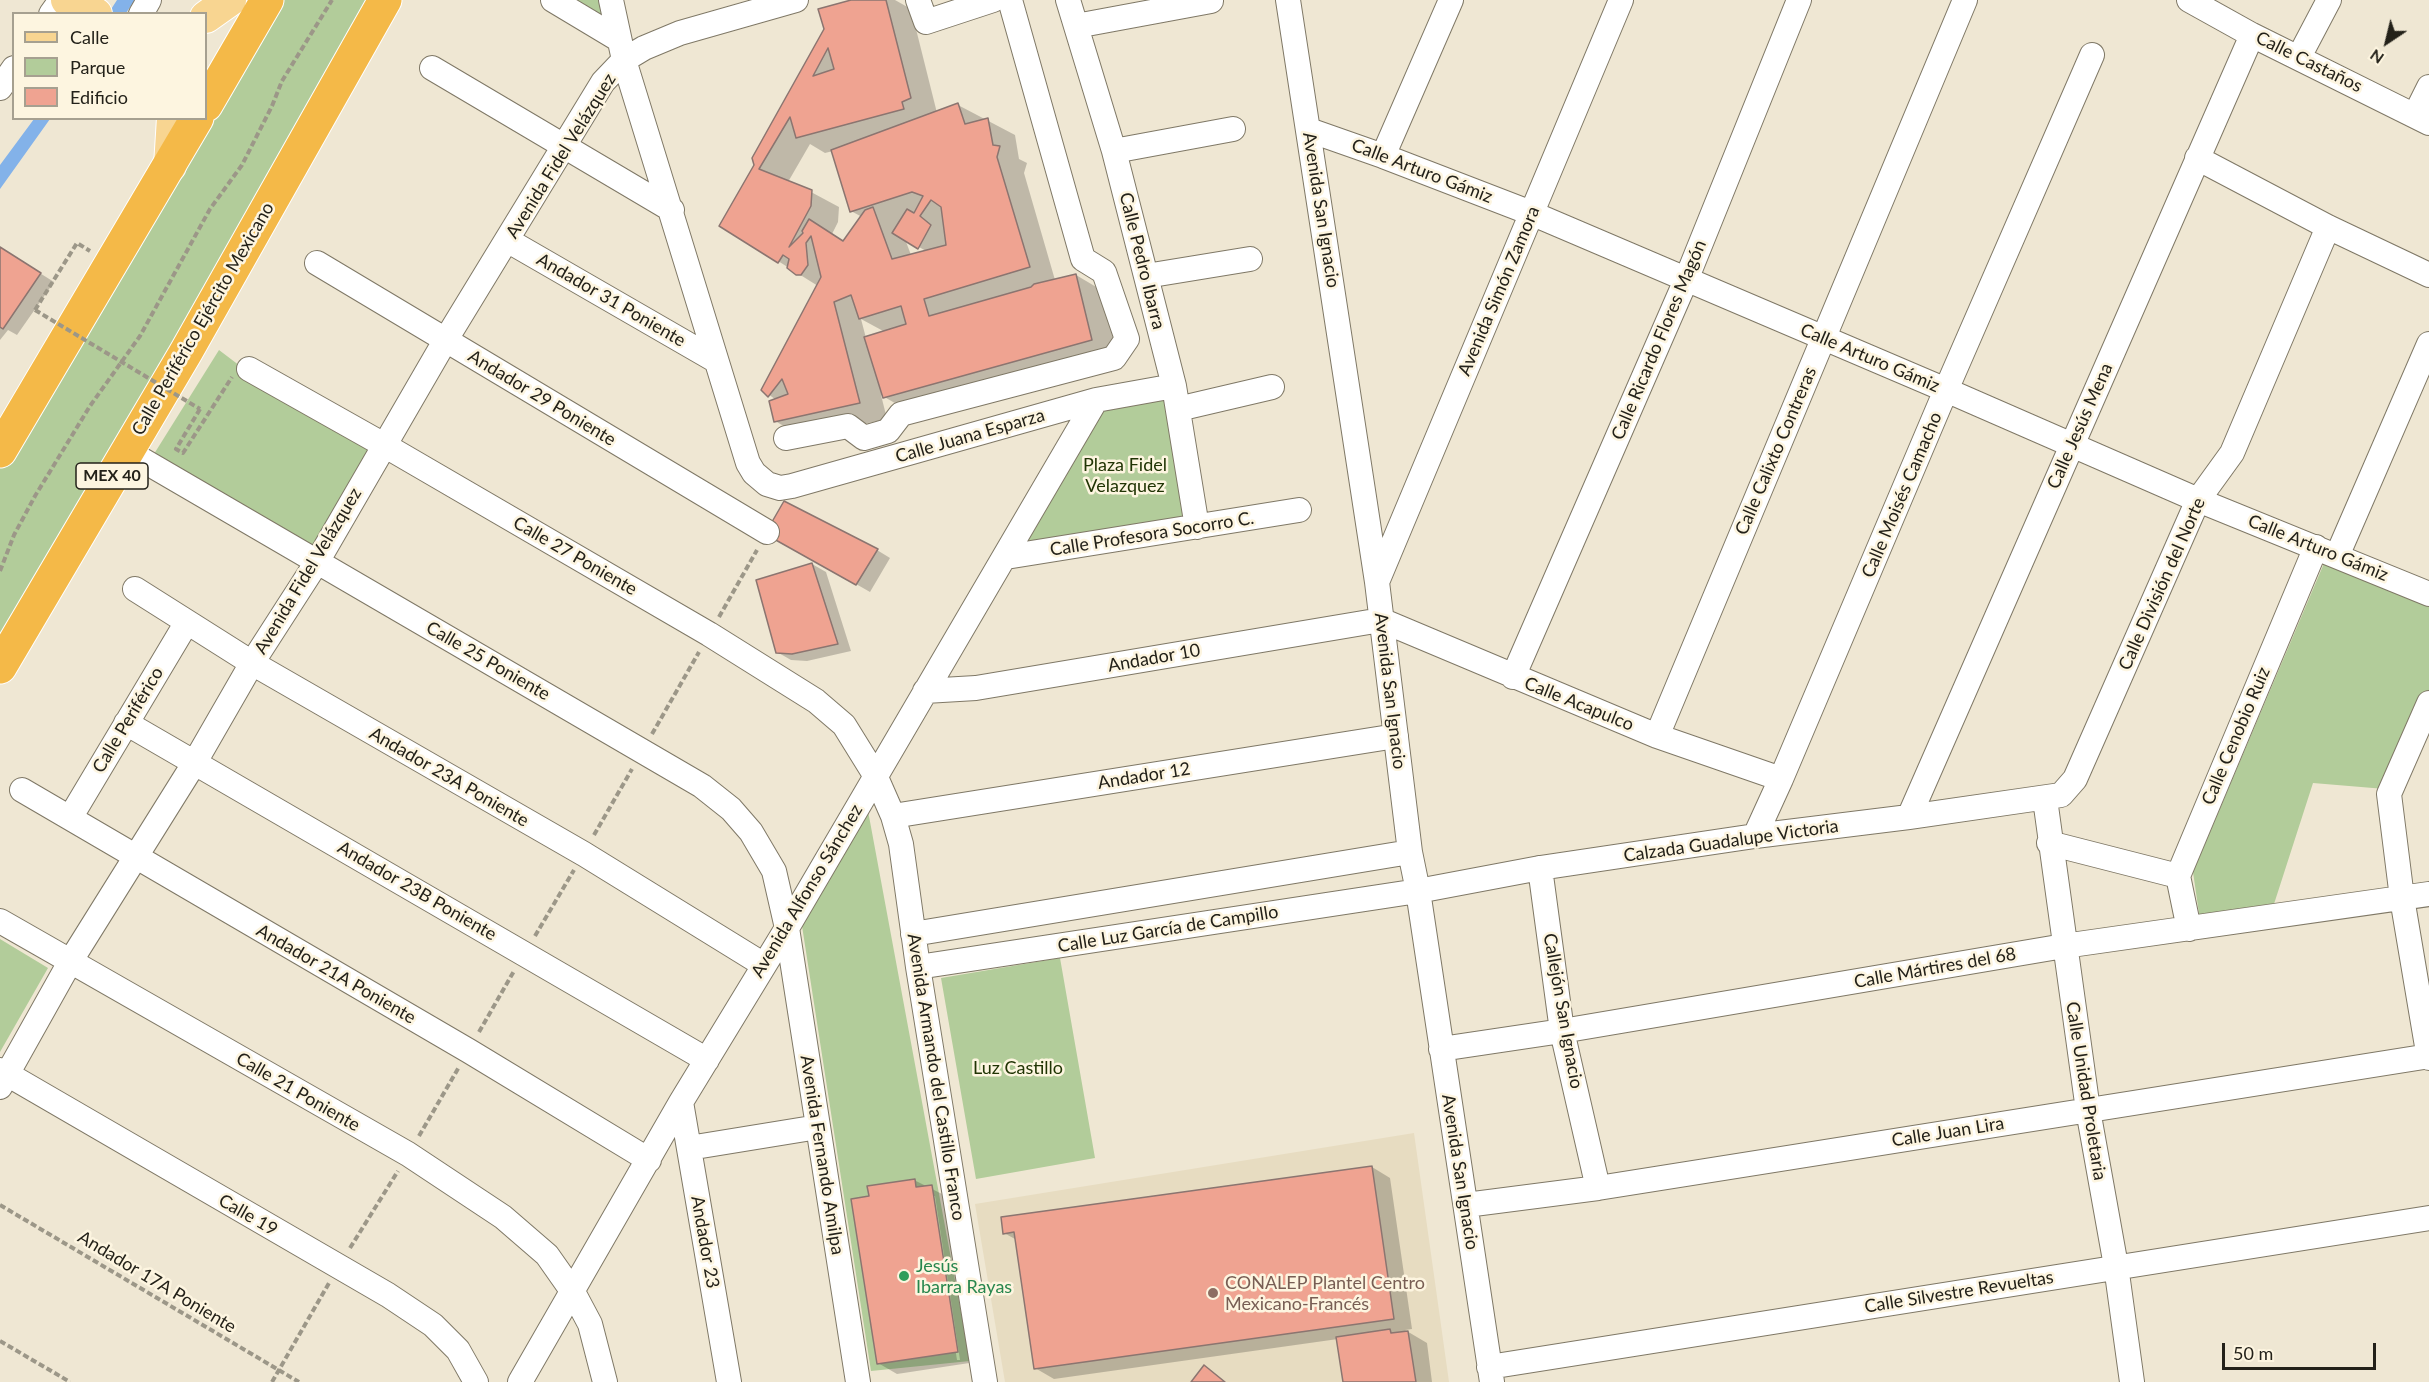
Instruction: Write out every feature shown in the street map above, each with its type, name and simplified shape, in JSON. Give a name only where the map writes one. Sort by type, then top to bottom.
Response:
[{"type":"highway","points":[[207,103],[267,0]]},
{"type":"highway","name":"Calle Periférico Ejército Mexicano","points":[[0,667],[186,352],[385,0]]},
{"type":"highway","points":[[0,451],[196,120]]},
{"type":"main road","points":[[207,16],[230,0]]},
{"type":"main road","points":[[170,166],[173,120]]},
{"type":"street","points":[[553,0],[621,49]]},
{"type":"street","points":[[611,0],[621,49],[672,210],[715,360]]},
{"type":"street","name":"Avenida Fidel Velázquez","points":[[2,1077],[70,962],[195,762],[252,663],[317,562],[445,341],[566,147],[621,49],[644,48],[680,33],[796,0]]},
{"type":"street","points":[[918,0],[926,22],[993,0]]},
{"type":"street","points":[[786,438],[848,426],[864,438],[888,431],[901,414],[1114,358],[1127,339],[1104,272],[1083,259],[1010,0]]},
{"type":"street","name":"Calle Pedro Ibarra","points":[[1068,0],[1114,151],[1176,397],[1197,527]]},
{"type":"street","name":"Avenida San Ignacio","points":[[1288,0],[1377,582],[1410,852],[1418,891],[1491,1374]]},
{"type":"street","points":[[1383,156],[1450,0]]},
{"type":"street","name":"Avenida Simón Zamora","points":[[1377,582],[1621,0]]},
{"type":"street","name":"Calle Ricardo Flores Magón","points":[[1513,676],[1686,280],[1799,0]]},
{"type":"street","name":"Calle Calixto Contreras","points":[[1657,736],[1965,0]]},
{"type":"street","name":"Calle Castaños","points":[[2189,0],[2252,35],[2422,119]]},
{"type":"street","points":[[2299,57],[2329,0]]},
{"type":"street","points":[[1076,26],[1211,1]]},
{"type":"street","name":"Calle Jesús Mena","points":[[1909,817],[2252,35]]},
{"type":"street","name":"Calle Moisés Camacho","points":[[1755,836],[2092,55]]},
{"type":"street","points":[[432,68],[672,210]]},
{"type":"street","points":[[0,88],[12,71]]},
{"type":"street","points":[[2422,119],[2429,87]]},
{"type":"street","points":[[1114,151],[1233,129]]},
{"type":"street","name":"Calle Arturo Gámiz","points":[[1309,130],[1531,213],[2198,500],[2429,594]]},
{"type":"street","points":[[2197,158],[2328,227],[2429,275]]},
{"type":"street","name":"Calle División del Norte","points":[[2044,799],[2061,795],[2075,779],[2198,500],[2232,453],[2328,227]]},
{"type":"street","name":"Andador 31 Poniente","points":[[507,240],[715,360]]},
{"type":"street","points":[[1146,276],[1250,259]]},
{"type":"street","name":"Andador 29 Poniente","points":[[317,263],[768,532]]},
{"type":"street","name":"Calle Cenobio Ruiz","points":[[2178,876],[2327,551],[2429,344]]},
{"type":"street","name":"Calle Juana Esparza","points":[[715,360],[748,463],[754,473],[767,484],[780,488],[1096,400],[1176,397],[1272,387]]},
{"type":"street","name":"Calle 27 Poniente","points":[[249,369],[709,634],[816,701],[844,725],[875,775]]},
{"type":"street","name":"Avenida Alfonso Sánchez","points":[[520,1382],[681,1102],[787,928],[1096,400]]},
{"type":"street","name":"Calle 25 Poniente","points":[[126,451],[702,786],[731,809],[751,832],[774,871],[787,928]]},
{"type":"street","name":"Calle Profesora Socorro C.","points":[[1006,557],[1299,510]]},
{"type":"street","name":"Andador 23A Poniente","points":[[135,589],[252,663],[584,854],[764,965]]},
{"type":"street","name":"Calle Acapulco","points":[[1381,620],[1657,736],[1781,779]]},
{"type":"street","name":"Andador 10","points":[[925,691],[976,688],[1381,620]]},
{"type":"street","name":"Calle Periférico","points":[[70,818],[187,622]]},
{"type":"street","points":[[2429,703],[2389,794],[2402,898],[2429,1057]]},
{"type":"street","name":"Andador 23B Poniente","points":[[126,723],[707,1060]]},
{"type":"street","name":"Andador 12","points":[[893,816],[1396,736]]},
{"type":"street","name":"Avenida Armando del Castillo Franco","points":[[875,775],[893,816],[901,844],[980,1381]]},
{"type":"street","name":"Andador 21A Poniente","points":[[22,790],[469,1051],[649,1160]]},
{"type":"street","name":"Calzada Guadalupe Victoria","points":[[1418,891],[1540,868],[1755,836],[2044,799]]},
{"type":"street","name":"Calle Unidad Proletaria","points":[[2044,799],[2088,1110],[2116,1266],[2132,1382]]},
{"type":"street","points":[[2049,843],[2178,876],[2189,929]]},
{"type":"street","name":"Calle Luz García de Campillo","points":[[913,934],[1410,852]]},
{"type":"street","name":"Callejón San Ignacio","points":[[1540,868],[1562,1031],[1598,1188]]},
{"type":"street","name":"Calle Luz García de Campillo","points":[[918,967],[1418,891]]},
{"type":"street","name":"Calle Mártires del 68","points":[[1441,1048],[1562,1031],[2064,946],[2429,894]]},
{"type":"street","name":"Calle 21 Poniente","points":[[0,921],[408,1154],[503,1217],[547,1255],[573,1292],[590,1324],[605,1382]]},
{"type":"street","name":"Avenida Fernando Amilpa","points":[[787,928],[858,1382]]},
{"type":"street","name":"Calle Juan Lira","points":[[1466,1205],[1598,1188],[2429,1057]]},
{"type":"street","name":"Calle 19","points":[[2,1077],[388,1295],[433,1325],[458,1350],[476,1382]]},
{"type":"street","name":"Andador 23","points":[[681,1102],[729,1382]]},
{"type":"street","points":[[689,1148],[818,1127]]},
{"type":"street","name":"Calle Silvestre Revueltas","points":[[1491,1374],[2116,1266],[2429,1218]]},
{"type":"path","points":[[0,571],[14,536],[35,496],[90,406],[140,336],[210,209],[242,165],[282,81],[332,0]]},
{"type":"path","points":[[111,264],[77,243],[36,310],[200,409],[176,449],[183,453],[229,378],[249,369]]},
{"type":"path","name":"Andador 17A Poniente","points":[[0,1205],[299,1382]]},
{"type":"path","points":[[0,1341],[70,1382]]},
{"type":"shaded area","name":"CONALEP Plantel Centro Mexicano-Francés","points":[[1414,1133],[1449,1382],[1005,1382],[975,1204]]},
{"type":"green space","points":[[273,0],[379,0],[0,662],[0,461],[202,120],[207,120],[207,111]]},
{"type":"green space","points":[[561,0],[604,0],[613,30]]},
{"type":"green space","points":[[219,350],[248,372],[381,446],[317,560],[149,462]]},
{"type":"green space","name":"Plaza Fidel Velazquez","points":[[1174,386],[1197,527],[1006,557],[1096,400]]},
{"type":"green space","points":[[2325,561],[2429,603],[2429,691],[2385,789],[2313,783],[2274,904],[2200,920],[2193,872]]},
{"type":"green space","points":[[866,800],[970,1361],[871,1371],[800,913]]},
{"type":"green space","points":[[0,939],[48,968],[0,1052]]},
{"type":"green space","name":"Luz Castillo","points":[[1060,958],[1095,1158],[976,1179],[941,978]]},
{"type":"water","points":[[117,0],[135,0],[127,12],[109,12]]},
{"type":"water","points":[[33,120],[49,120],[0,189],[0,165]]},
{"type":"building","points":[[851,0],[886,0],[911,98],[902,102],[904,109],[796,138],[790,117],[759,169],[812,190],[811,206],[789,247],[803,233],[809,219],[843,241],[865,210],[873,207],[892,259],[946,245],[941,207],[931,200],[920,216],[931,225],[918,249],[892,233],[907,209],[914,213],[923,196],[912,192],[850,212],[831,150],[958,103],[965,124],[988,118],[993,145],[1000,146],[997,157],[1030,267],[924,299],[929,316],[1031,287],[1034,284],[1076,274],[1092,340],[883,398],[864,337],[906,324],[901,306],[859,319],[851,295],[834,302],[860,403],[774,422],[769,401],[788,394],[782,379],[768,397],[761,390],[821,277],[811,236],[806,243],[808,265],[801,275],[796,275],[787,268],[789,259],[783,255],[778,263],[719,226],[754,165],[752,158],[824,29],[818,9]],"holes":[[[828,48],[834,69],[813,76]]]},
{"type":"building","points":[[0,247],[41,273],[3,329],[0,327]]},
{"type":"building","points":[[784,501],[878,549],[856,585],[765,534]]},
{"type":"building","points":[[812,563],[838,644],[792,654],[776,653],[756,580]]},
{"type":"building","points":[[1372,1166],[1394,1319],[1034,1369],[1014,1232],[1003,1234],[1001,1217]]},
{"type":"building","name":"Jesús Ibarra Rayas","points":[[915,1179],[916,1187],[932,1185],[958,1352],[877,1364],[851,1199],[869,1196],[867,1186]]},
{"type":"building","points":[[1390,1329],[1391,1333],[1408,1331],[1416,1382],[1343,1382],[1336,1337]]},
{"type":"building","points":[[1204,1365],[1225,1382],[1191,1382]]},
{"type":"place","name":"Jesús Ibarra Rayas","points":[[904,1276]]},
{"type":"place","name":"CONALEP Plantel Centro Mexicano-Francés","points":[[1213,1293]]}]
